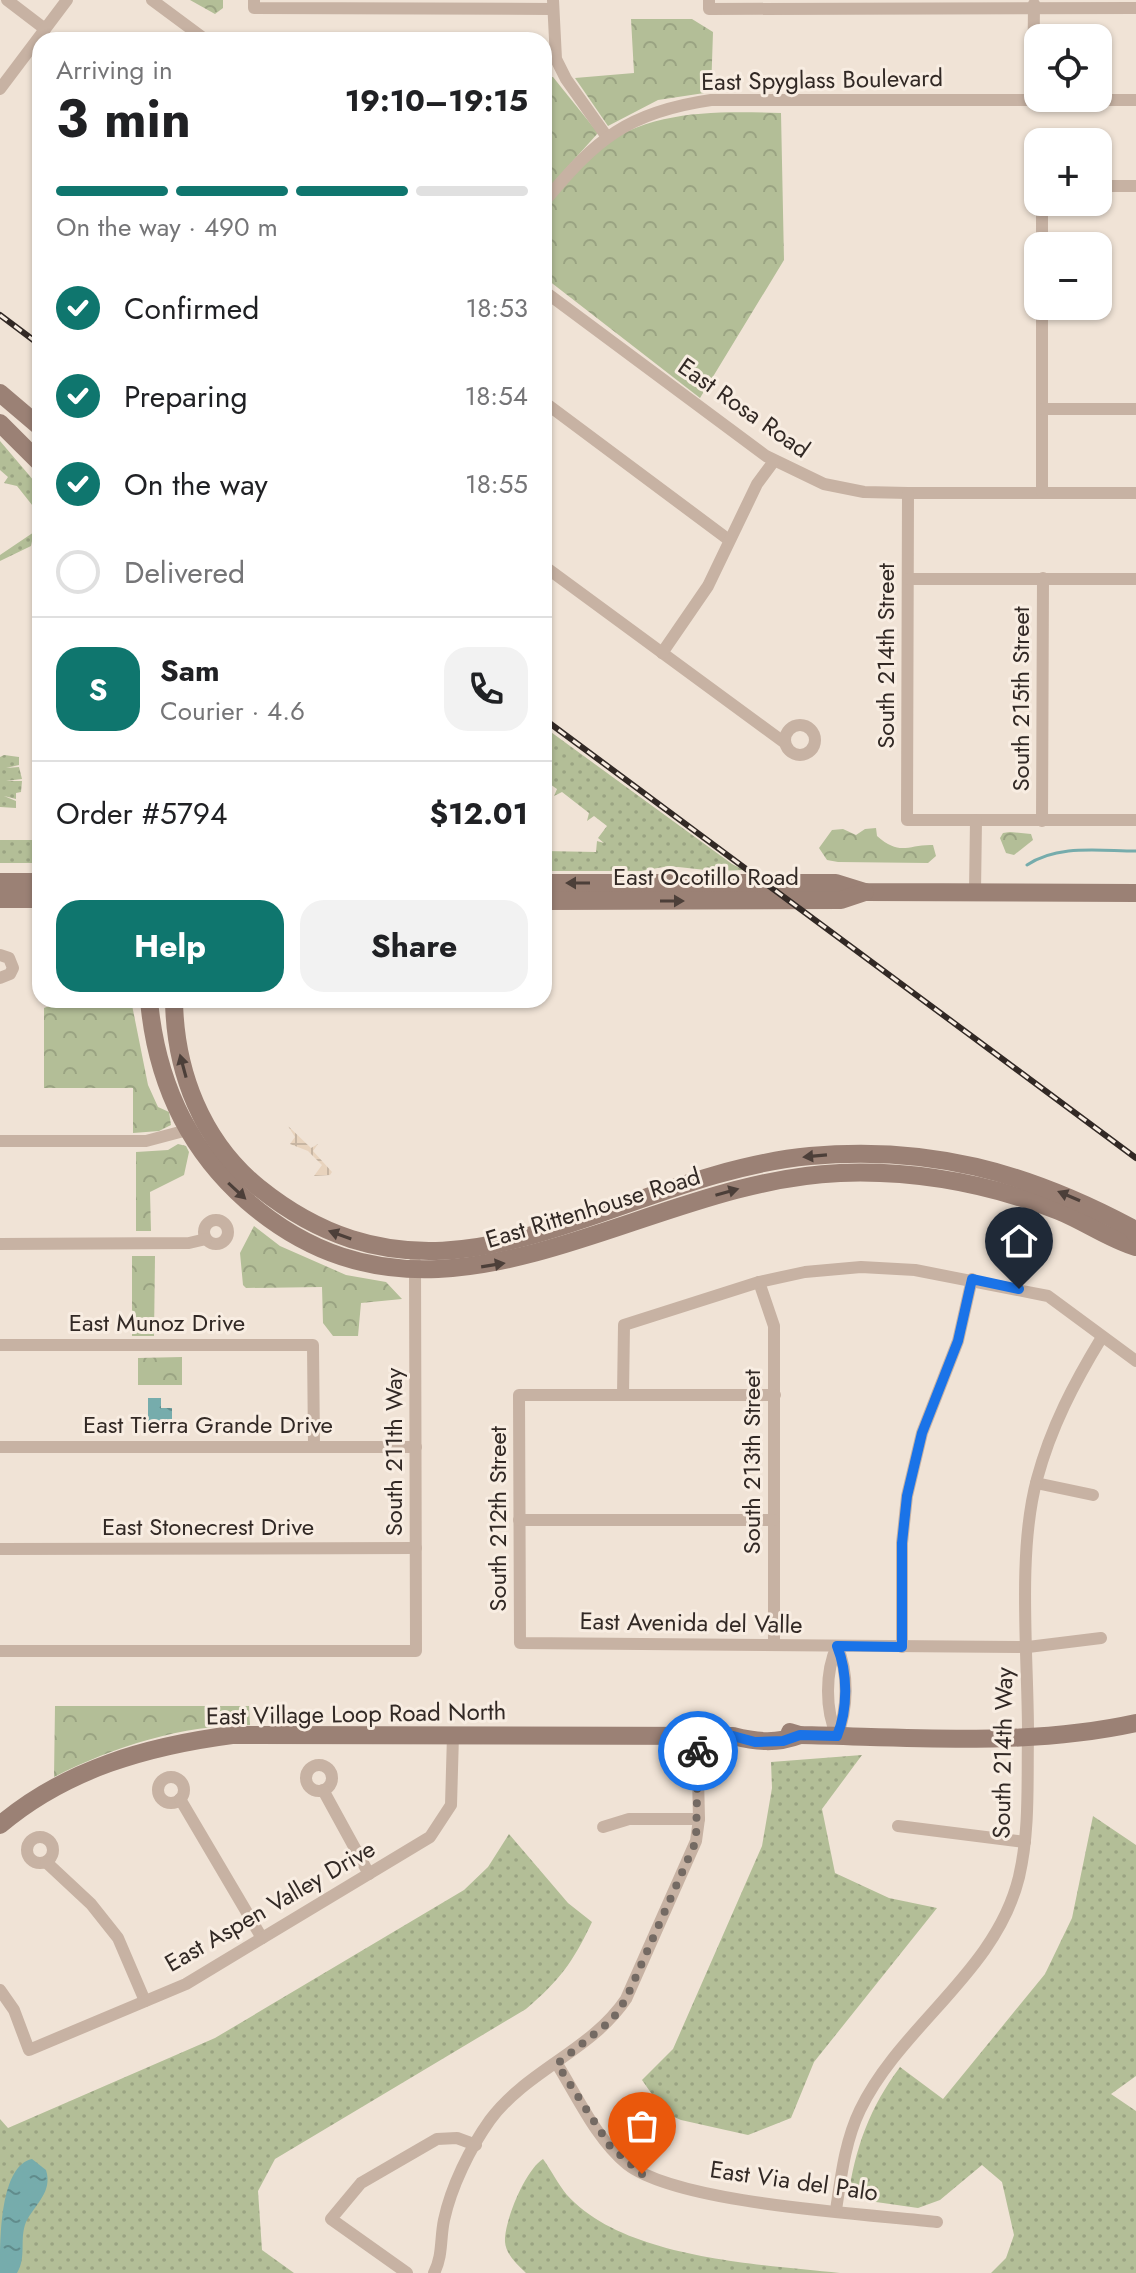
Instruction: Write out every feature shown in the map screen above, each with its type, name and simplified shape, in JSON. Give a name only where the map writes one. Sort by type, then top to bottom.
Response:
[{"type":"main road","points":[[0,393],[32,419]]},
{"type":"main road","points":[[0,406],[24,425],[32,426]]},
{"type":"main road","points":[[0,423],[32,455]]},
{"type":"main road","points":[[0,882],[32,882]]},
{"type":"main road","name":"East Ocotillo Road","points":[[552,883],[836,883],[865,892],[1136,893]]},
{"type":"main road","name":"East Ocotillo Road","points":[[552,901],[815,901],[841,900],[865,892]]},
{"type":"main road","points":[[0,899],[32,899]]},
{"type":"main road","name":"East Rittenhouse Road","points":[[150,1008],[157,1059],[196,1128],[242,1172],[293,1212],[336,1235],[415,1262],[454,1270],[515,1260],[762,1182],[838,1173],[920,1175],[999,1190],[1063,1213],[1136,1247]]},
{"type":"main road","name":"East Rittenhouse Road","points":[[175,1008],[180,1059],[196,1128]]},
{"type":"main road","name":"East Rittenhouse Road","points":[[415,1262],[491,1247],[721,1174],[781,1161],[852,1153],[922,1157],[1016,1176],[1072,1196],[1130,1227],[1136,1234]]},
{"type":"main road","name":"East Village Loop Road North","points":[[0,1825],[75,1777],[142,1751],[177,1742],[232,1735],[733,1736],[752,1730],[783,1730],[800,1735],[1028,1737],[1085,1734],[1136,1723]]},
{"type":"street","points":[[7,0],[45,29]]},
{"type":"street","points":[[43,32],[67,0]]},
{"type":"street","points":[[152,0],[195,32]]},
{"type":"street","points":[[254,4],[553,4],[556,59],[566,79],[607,137]]},
{"type":"street","points":[[709,4],[1034,4],[1136,8]]},
{"type":"street","points":[[1034,4],[1034,24]]},
{"type":"street","points":[[0,89],[32,46]]},
{"type":"street","name":"East Spyglass Boulevard","points":[[552,193],[588,152],[607,137],[656,110],[711,100],[1024,101]]},
{"type":"street","name":"East Spyglass Boulevard","points":[[1112,100],[1136,100]]},
{"type":"street","points":[[1112,186],[1136,186]]},
{"type":"street","name":"East Rosa Road","points":[[552,297],[774,461],[805,477],[845,489],[908,493],[1136,493]]},
{"type":"street","points":[[1042,320],[1042,492]]},
{"type":"street","points":[[552,408],[729,540]]},
{"type":"street","points":[[1042,409],[1136,409]]},
{"type":"street","points":[[662,653],[708,586],[757,484],[774,461]]},
{"type":"street","name":"South 214th Street","points":[[908,493],[907,820],[976,820]]},
{"type":"street","points":[[552,572],[785,743]]},
{"type":"street","name":"South 215th Street","points":[[1042,821],[1043,578]]},
{"type":"street","points":[[908,579],[1136,579]]},
{"type":"street","points":[[975,892],[976,820],[1136,820]]},
{"type":"street","points":[[0,955],[9,958],[13,968],[10,974],[0,978]]},
{"type":"street","points":[[0,1141],[146,1141],[196,1128]]},
{"type":"street","points":[[0,1244],[189,1243],[206,1239]]},
{"type":"street","name":"South 211th Way","points":[[0,1651],[416,1651],[415,1262]]},
{"type":"street","points":[[775,1395],[623,1395],[624,1325],[759,1282],[805,1272],[861,1267],[972,1279],[1048,1296],[1136,1361]]},
{"type":"street","points":[[902,1647],[902,1543],[907,1496],[922,1433],[958,1341],[972,1279]]},
{"type":"street","name":"South 213th Street","points":[[759,1282],[774,1326],[774,1645]]},
{"type":"street","name":"South 214th Way","points":[[836,2210],[845,2154],[860,2111],[883,2074],[988,1946],[1018,1879],[1025,1842],[1028,1548],[1036,1483],[1054,1426],[1075,1381],[1102,1337]]},
{"type":"street","name":"East Munoz Drive","points":[[0,1345],[313,1345],[314,1447]]},
{"type":"street","name":"South 212th Street","points":[[520,1643],[519,1395],[623,1395]]},
{"type":"street","name":"East Tierra Grande Drive","points":[[0,1447],[416,1447]]},
{"type":"street","points":[[1036,1483],[1093,1495]]},
{"type":"street","points":[[519,1520],[774,1520]]},
{"type":"street","name":"East Stonecrest Drive","points":[[0,1549],[416,1548]]},
{"type":"street","name":"East Avenida del Valle","points":[[520,1643],[1028,1647],[1101,1638]]},
{"type":"street","points":[[837,1646],[844,1663],[844,1719],[837,1736]]},
{"type":"street","name":"East Aspen Valley Drive","points":[[0,1990],[14,2010],[29,2050],[186,1984],[430,1837],[446,1816],[454,1793],[453,1735]]},
{"type":"street","points":[[434,2273],[441,2259],[448,2202],[476,2145],[505,2102],[525,2083],[557,2064],[612,2020],[626,1999],[696,1841],[699,1819],[697,1736]]},
{"type":"street","points":[[323,1790],[369,1874]]},
{"type":"street","points":[[180,1799],[262,1938]]},
{"type":"street","points":[[603,1827],[629,1819],[699,1819]]},
{"type":"street","points":[[898,1826],[1025,1842]]},
{"type":"street","points":[[46,1862],[91,1904],[118,1938],[145,2001]]},
{"type":"street","name":"East Via del Palo","points":[[557,2064],[610,2146],[642,2174],[758,2202],[937,2222]]},
{"type":"street","points":[[407,2273],[331,2219],[361,2183],[437,2139],[457,2138],[476,2145]]},
{"type":"green space","points":[[190,0],[223,0],[223,8],[215,14]]},
{"type":"green space","points":[[631,19],[692,19],[713,32],[711,92],[658,100],[608,126],[575,78],[634,73]]},
{"type":"green space","points":[[552,77],[553,77],[598,133],[552,184]]},
{"type":"green space","points":[[732,112],[781,113],[784,260],[700,398],[552,283],[552,197],[595,151],[637,127],[684,116]]},
{"type":"green space","points":[[0,441],[32,479],[32,505],[17,486],[4,483],[8,477],[0,470]]},
{"type":"green space","points":[[32,533],[31,546],[0,561],[0,555]]},
{"type":"green space","points":[[552,733],[744,870],[715,871],[669,866],[641,871],[552,871],[552,851],[596,852],[597,841],[604,843],[598,838],[607,826],[594,816],[587,821],[589,813],[562,792],[554,796],[557,789],[552,786]]},
{"type":"green space","points":[[0,757],[19,757],[19,765],[6,768],[19,767],[22,779],[6,781],[22,781],[21,792],[16,793],[16,799],[4,796],[16,801],[16,808],[0,807]]},
{"type":"green space","points":[[876,828],[877,836],[892,846],[933,845],[936,856],[928,863],[838,862],[827,860],[819,848],[832,830],[843,829],[856,835],[865,829]]},
{"type":"green space","points":[[1003,833],[1031,834],[1033,840],[1014,855],[1006,853],[1000,838]]},
{"type":"green space","points":[[0,840],[32,840],[32,863],[0,863]]},
{"type":"green space","points":[[44,1008],[133,1008],[148,1085],[158,1107],[169,1112],[171,1125],[159,1131],[133,1133],[133,1088],[44,1088]]},
{"type":"green space","points":[[178,1144],[186,1146],[189,1152],[184,1175],[150,1192],[151,1231],[136,1231],[136,1152],[168,1150]]},
{"type":"green space","points":[[254,1226],[280,1246],[346,1275],[386,1282],[402,1299],[361,1303],[358,1336],[333,1336],[323,1323],[322,1287],[246,1288],[243,1285],[240,1253]]},
{"type":"green space","points":[[132,1256],[155,1256],[154,1336],[132,1336]]},
{"type":"green space","points":[[182,1357],[182,1385],[138,1385],[138,1358]]},
{"type":"green space","points":[[55,1706],[249,1706],[250,1725],[199,1729],[149,1739],[54,1777]]},
{"type":"green space","points":[[862,1755],[822,1809],[835,1873],[889,1898],[937,1908],[814,2062],[791,2118],[748,2135],[681,2120],[665,2113],[642,2080],[673,2049],[762,1846],[772,1788],[771,1762]]},
{"type":"green space","points":[[1093,1816],[1136,1845],[1136,2076],[1111,2094],[1136,2111],[1136,2273],[991,2273],[1006,2258],[1014,2235],[1002,2182],[982,2165],[940,2200],[918,2208],[848,2198],[855,2162],[872,2113],[900,2067],[943,2099],[1045,1974],[1072,1918]]},
{"type":"green space","points":[[509,1834],[568,1903],[592,1922],[565,1970],[526,2009],[275,2159],[258,2191],[262,2250],[294,2273],[0,2273],[0,2119],[8,2128],[215,2038],[464,1890],[488,1867]]},
{"type":"green space","points":[[543,2159],[567,2195],[592,2216],[623,2233],[695,2255],[840,2273],[526,2273],[508,2251],[506,2233],[523,2184]]},
{"type":"shaded area","points":[[288,1126],[311,1148],[318,1144],[313,1151],[332,1172],[330,1175],[314,1176],[322,1165],[308,1151],[290,1144],[295,1137]]},
{"type":"water","points":[[148,1398],[161,1398],[161,1408],[172,1408],[172,1421],[148,1421]]},
{"type":"water","points":[[32,2159],[46,2170],[47,2185],[26,2222],[22,2261],[17,2273],[0,2273],[2,2223],[8,2189],[21,2164]]},
{"type":"waterway","points":[[1027,865],[1039,858],[1066,851],[1136,851]]},
{"type":"railway","points":[[0,315],[32,339]]},
{"type":"railway","points":[[552,725],[1136,1158]]},
{"type":"way so far","points":[[642,2174],[625,2163],[610,2146],[557,2064],[612,2020],[626,1999],[696,1841],[699,1819],[698,1751]]},
{"type":"route","points":[[698,1751],[697,1736],[733,1736],[755,1742],[783,1741],[800,1735],[837,1736],[844,1719],[844,1663],[837,1646],[902,1647],[902,1543],[907,1496],[922,1433],[958,1341],[972,1279],[1019,1289]]}]
